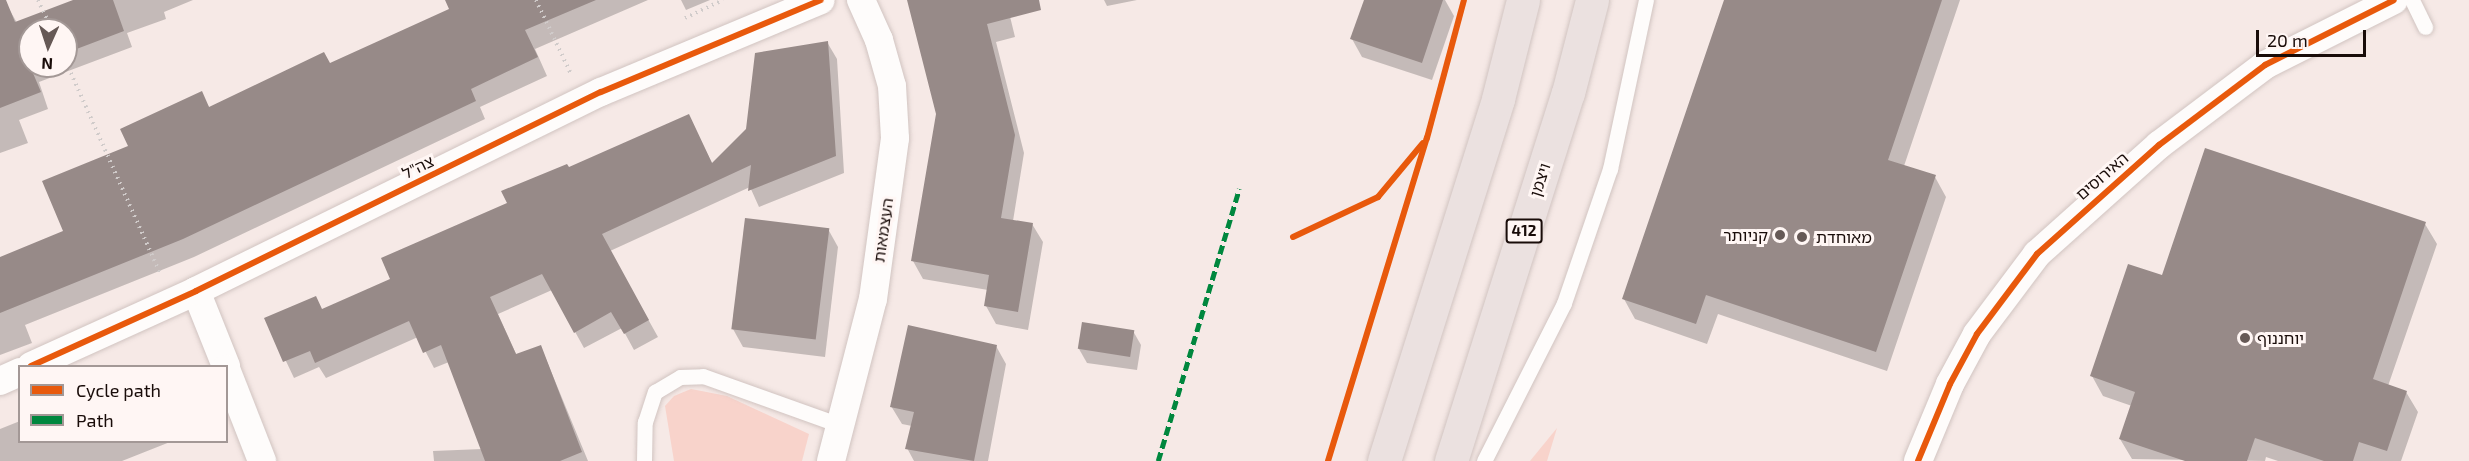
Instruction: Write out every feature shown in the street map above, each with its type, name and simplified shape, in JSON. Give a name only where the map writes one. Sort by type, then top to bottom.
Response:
[{"type":"main road","points":[[1384,461],[1498,99],[1523,0]]},
{"type":"main road","name":"ויצמן","points":[[1451,461],[1568,93],[1592,0]]},
{"type":"street","name":"צה\"ל","points":[[33,365],[184,297],[601,92],[821,0]]},
{"type":"street","name":"העצמאות","points":[[831,461],[873,299],[895,138],[892,86],[879,40],[861,0]]},
{"type":"street","name":"האירוסים","points":[[1918,461],[1950,384],[1977,334],[2037,254],[2159,145],[2265,65],[2394,0]]},
{"type":"street","points":[[184,297],[224,365]]},
{"type":"street","points":[[0,381],[18,373]]},
{"type":"street","points":[[228,373],[262,461]]},
{"type":"lane","points":[[1484,461],[1564,303],[1610,169],[1646,0]]},
{"type":"lane","points":[[2412,0],[2426,27]]},
{"type":"lane","points":[[644,461],[645,422],[655,392],[680,377],[704,376],[840,425]]},
{"type":"path","points":[[38,0],[46,18]]},
{"type":"path","points":[[536,0],[570,72],[580,68]]},
{"type":"path","points":[[682,19],[723,0]]},
{"type":"path","points":[[74,78],[184,297]]},
{"type":"shaded area","points":[[691,389],[727,396],[809,434],[802,461],[674,461],[665,406],[674,396]]},
{"type":"shaded area","points":[[1557,428],[1547,461],[1530,461]]},
{"type":"building","points":[[0,0],[6,0],[15,22],[18,21],[18,78],[35,78],[41,92],[0,108]]},
{"type":"building","points":[[73,0],[113,0],[124,31],[78,48],[78,18],[26,18]]},
{"type":"building","points":[[445,0],[596,0],[525,30],[538,57],[471,89],[476,101],[183,239],[0,313],[0,257],[63,231],[42,181],[128,146],[120,129],[202,91],[209,107],[324,52],[330,63],[449,9]]},
{"type":"building","points":[[907,0],[1039,0],[1041,10],[987,24],[1015,135],[1001,218],[1033,223],[1018,312],[984,306],[989,275],[911,261],[936,114]]},
{"type":"building","points":[[1364,0],[1443,0],[1422,63],[1350,39]]},
{"type":"building","name":"קניותר","points":[[1724,0],[1942,0],[1888,160],[1936,175],[1876,352],[1706,295],[1696,324],[1622,299]]},
{"type":"building","points":[[828,41],[836,156],[748,191],[751,165],[602,234],[649,320],[624,334],[611,312],[574,333],[542,274],[490,297],[516,354],[541,345],[582,452],[560,461],[485,461],[441,345],[423,353],[409,321],[315,363],[310,351],[283,362],[264,318],[316,296],[322,309],[390,279],[381,258],[507,203],[501,191],[567,164],[569,167],[689,114],[712,163],[746,129],[755,53]]},
{"type":"building","name":"יוחננוף","points":[[2205,148],[2426,222],[2373,379],[2407,391],[2387,451],[2359,442],[2353,461],[2324,461],[2255,438],[2247,461],[2185,461],[2119,439],[2135,392],[2090,376],[2128,264],[2162,275]]},
{"type":"building","points":[[745,218],[829,228],[816,340],[731,329]]},
{"type":"building","points":[[1082,322],[1134,330],[1130,357],[1078,349]]},
{"type":"building","points":[[908,325],[997,345],[974,461],[905,449],[914,412],[890,407]]},
{"type":"marked path","points":[[1158,461],[1239,189]]},
{"type":"cycle path","points":[[33,365],[196,291],[601,92],[821,0]]},
{"type":"cycle path","points":[[1328,461],[1427,138],[1464,0]]},
{"type":"cycle path","points":[[1918,461],[1950,384],[1977,334],[2037,254],[2159,145],[2265,65],[2394,0]]},
{"type":"cycle path","points":[[1293,237],[1378,197],[1423,143]]},
{"type":"place","name":"קניותר","points":[[1780,235]]},
{"type":"place","name":"מאוחדת","points":[[1802,237]]},
{"type":"place","name":"יוחננוף","points":[[2245,338]]}]
